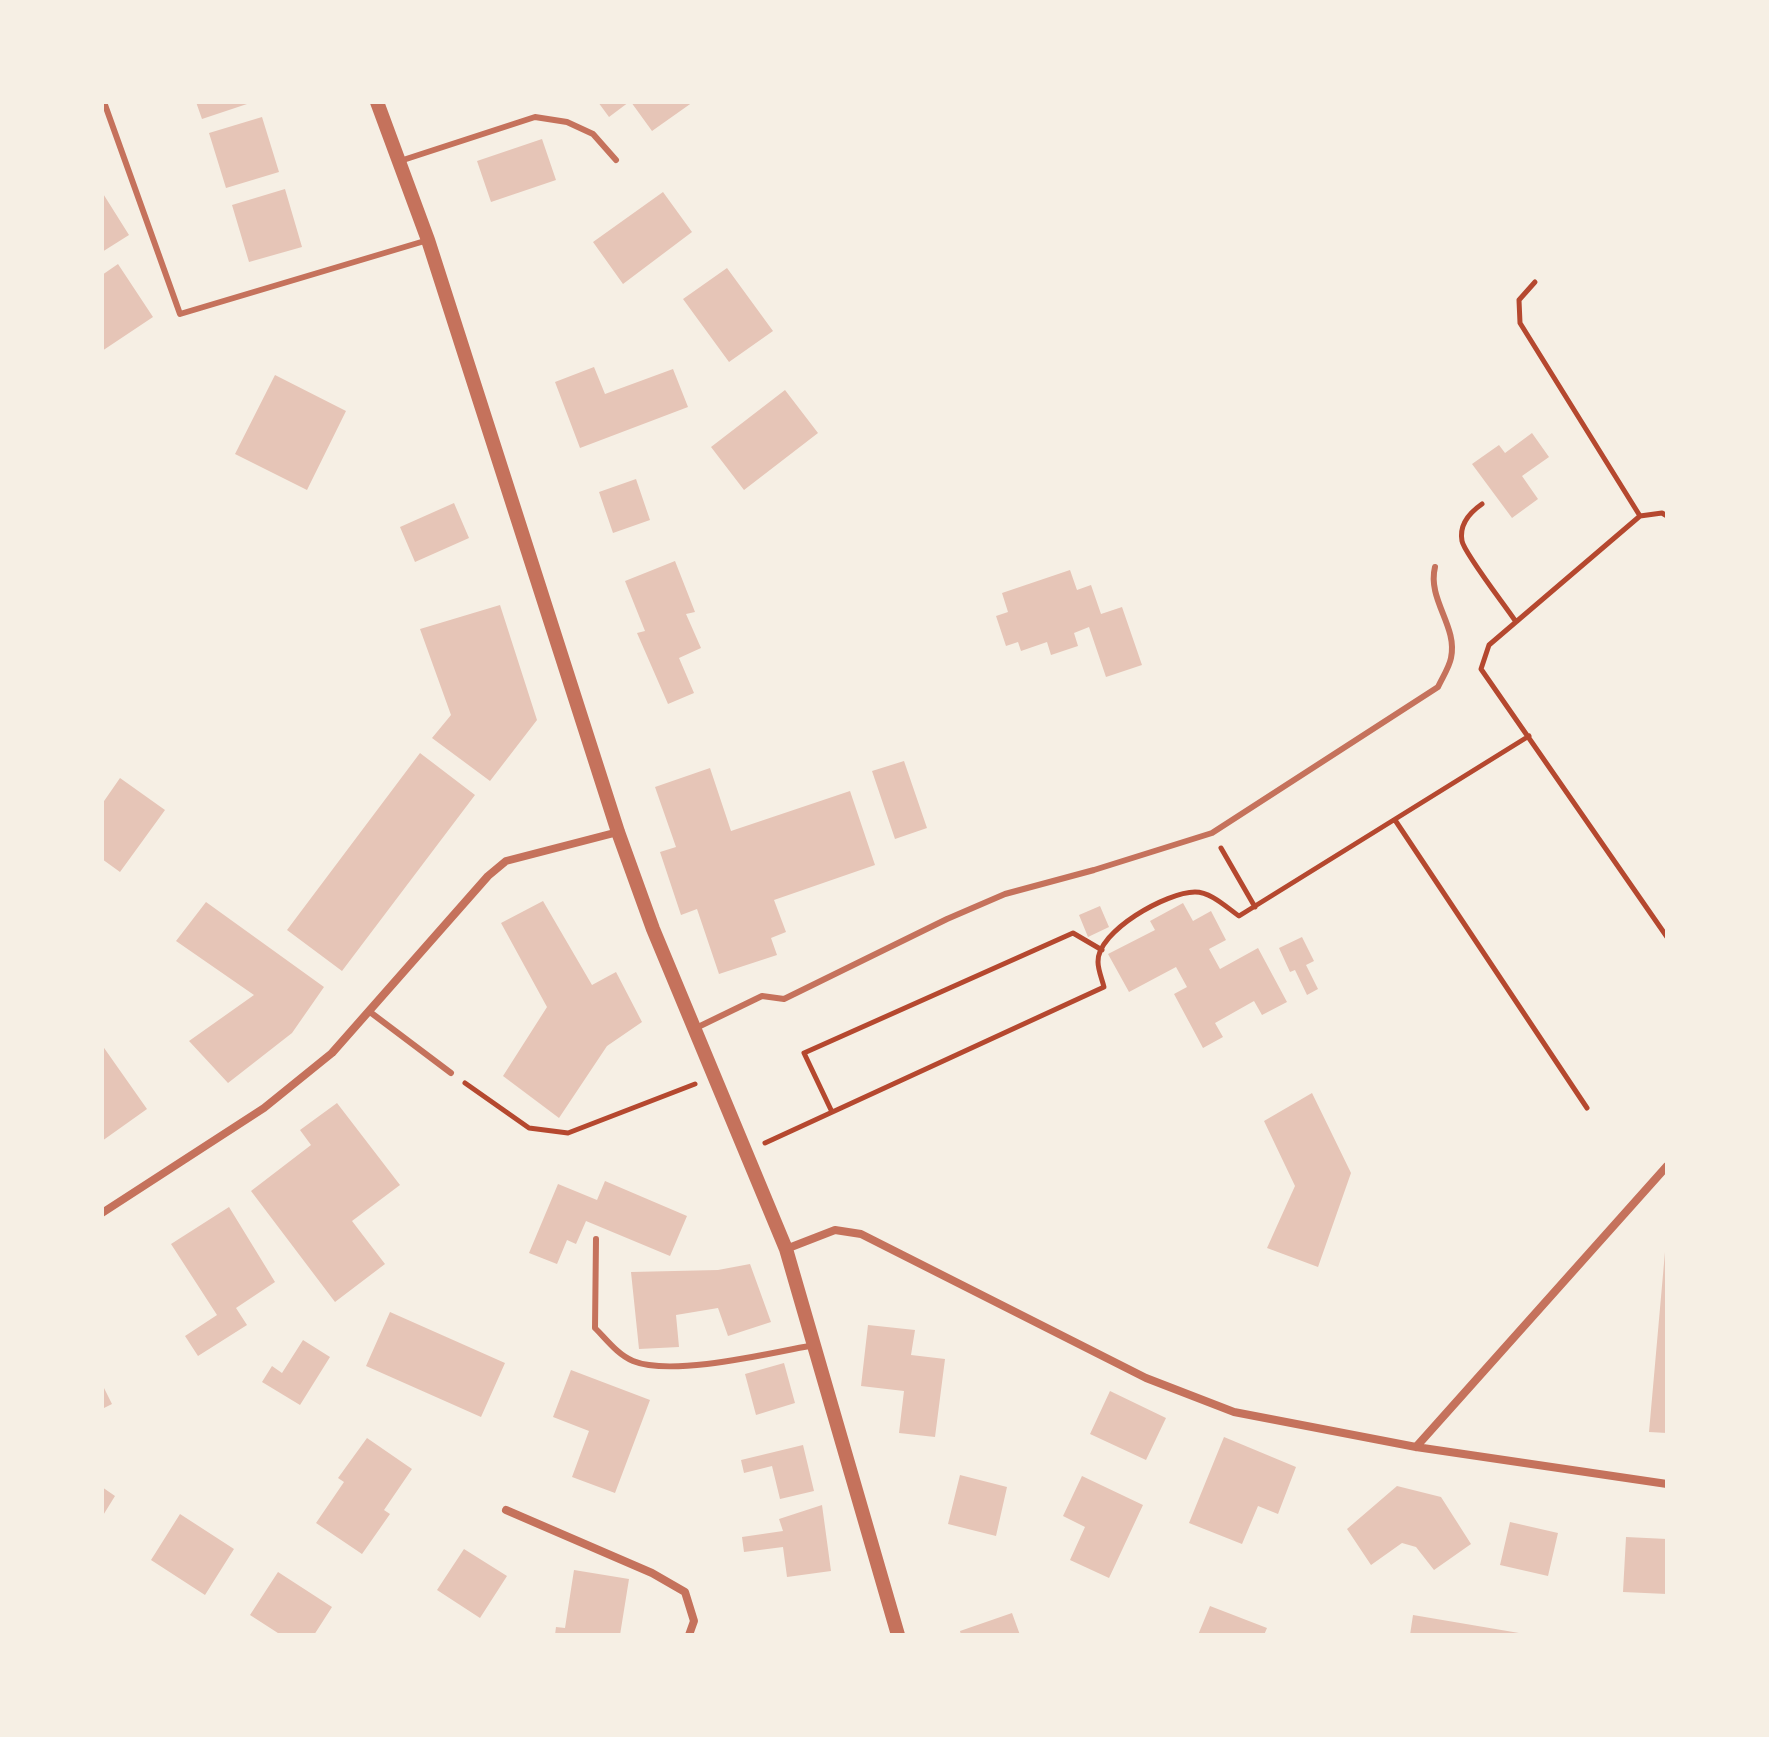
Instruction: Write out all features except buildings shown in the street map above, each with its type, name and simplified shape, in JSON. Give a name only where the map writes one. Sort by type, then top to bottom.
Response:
[{"type":"street","points":[[377,102],[428,240],[618,832],[653,929],[786,1249],[898,1635]]},
{"type":"street","points":[[102,1213],[264,1108],[332,1053],[488,876],[506,861],[618,832]]},
{"type":"street","points":[[1416,1447],[1667,1166]]},
{"type":"street","points":[[786,1249],[835,1230],[861,1234],[1132,1371],[1234,1412],[1416,1447],[1667,1484]]},
{"type":"street","points":[[506,1510],[652,1573],[685,1592],[694,1621],[689,1635]]},
{"type":"lane","points":[[104,102],[180,314],[428,240]]},
{"type":"lane","points":[[400,161],[535,117],[567,122],[593,134],[616,160]]},
{"type":"lane","points":[[696,1028],[762,996],[784,999],[1005,894],[1212,833],[1438,687],[1451,658],[1452,645],[1433,590],[1435,567]]},
{"type":"lane","points":[[370,1012],[451,1073]]},
{"type":"lane","points":[[596,1239],[595,1328],[617,1351],[633,1362],[662,1368],[814,1345]]},
{"type":"path","points":[[1535,282],[1519,300],[1520,323],[1640,516]]},
{"type":"path","points":[[1482,504],[1462,524],[1462,543],[1516,622]]},
{"type":"path","points":[[1667,516],[1662,513],[1640,516],[1489,645],[1481,669],[1667,937]]},
{"type":"path","points":[[746,1152],[1104,987],[1098,960],[1105,944],[1146,907],[1172,896],[1197,891],[1210,895],[1239,916],[1529,736]]},
{"type":"path","points":[[1395,820],[1587,1108]]},
{"type":"path","points":[[1212,833],[1255,907]]},
{"type":"path","points":[[832,1112],[804,1053],[1073,933],[1102,950]]},
{"type":"path","points":[[451,1073],[529,1128],[568,1133],[716,1076]]}]
